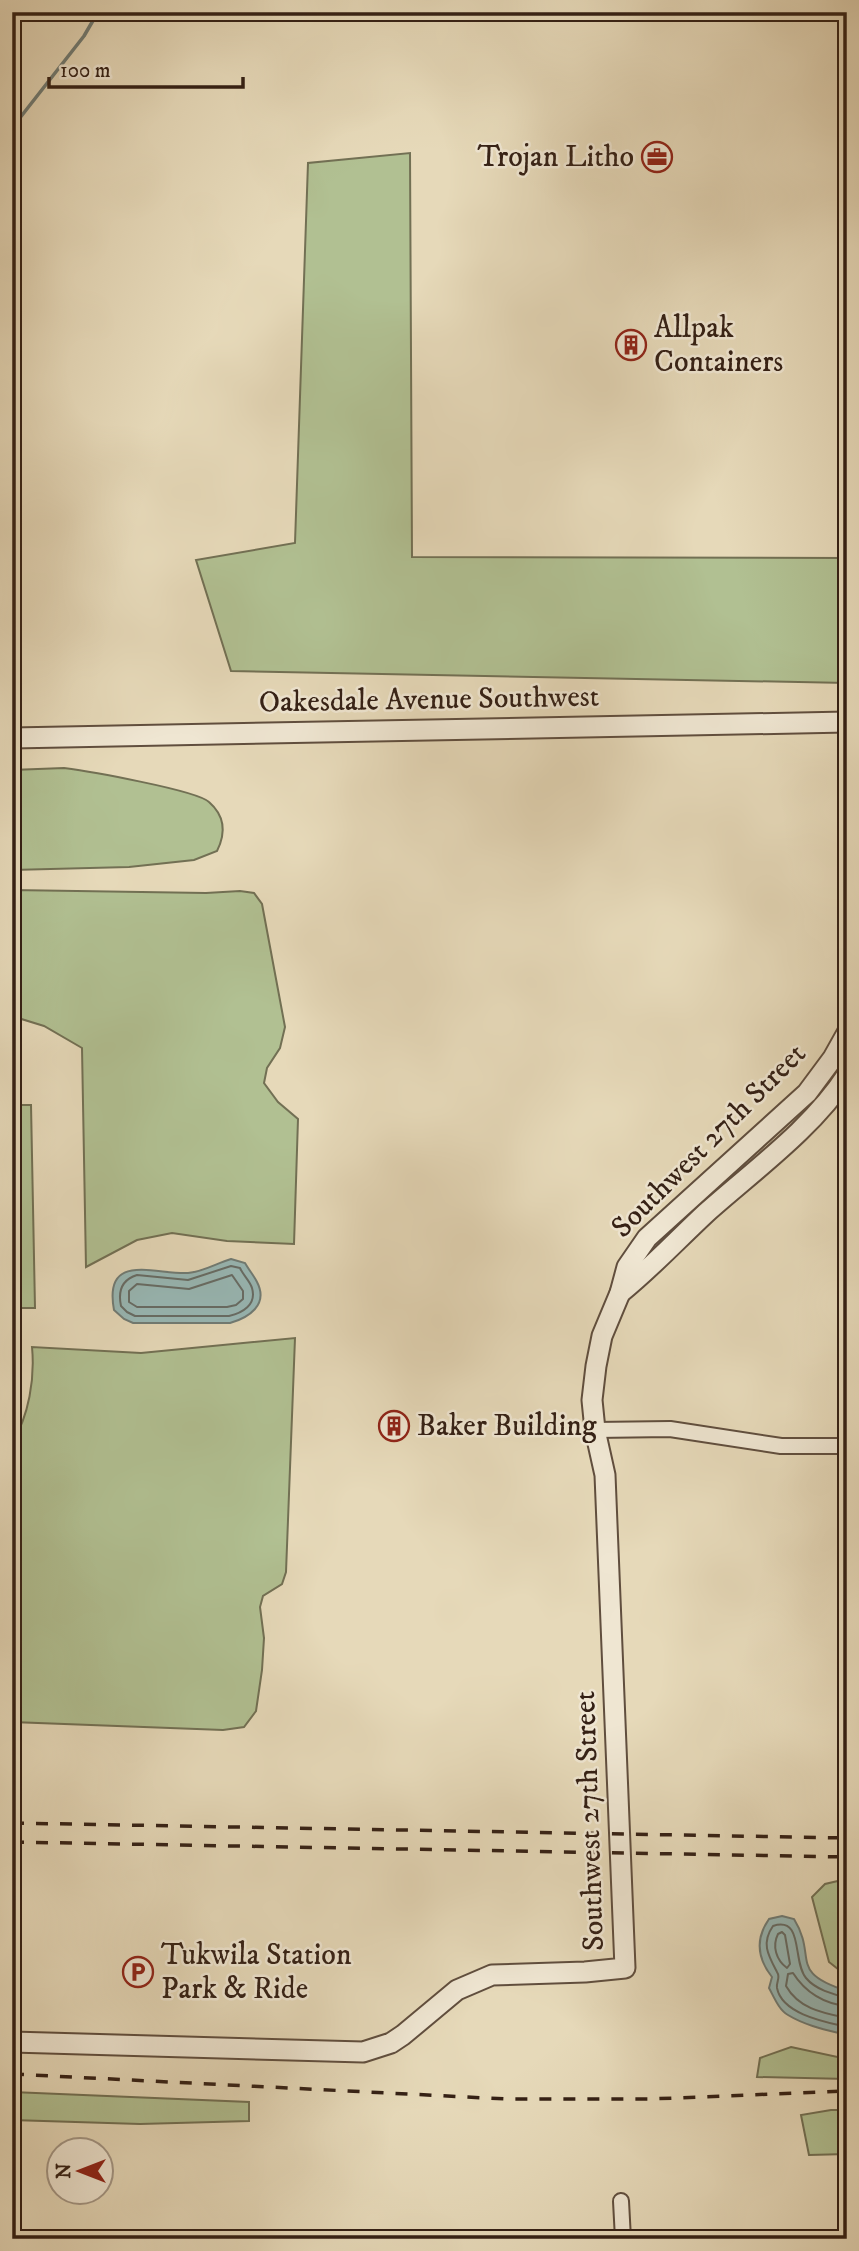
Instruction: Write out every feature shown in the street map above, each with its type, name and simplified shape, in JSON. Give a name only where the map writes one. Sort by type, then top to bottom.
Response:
[{"type":"street","name":"Oakesdale Avenue Southwest","points":[[12,738],[847,722]]},
{"type":"street","name":"Southwest 27th Street","points":[[12,2042],[363,2052],[383,2046],[403,2035],[457,1990],[492,1975],[625,1968],[605,1475],[592,1400],[602,1336],[627,1268],[647,1238],[807,1093],[833,1058],[847,1033]]},
{"type":"street","name":"Southwest 27th Street","points":[[620,1293],[815,1116],[847,1074]]},
{"type":"street","points":[[596,1430],[670,1429],[781,1446],[847,1446]]},
{"type":"street","points":[[621,2201],[623,2239]]},
{"type":"green space","points":[[410,153],[412,557],[847,558],[847,683],[231,671],[196,560],[295,543],[308,163]]},
{"type":"green space","points":[[64,768],[117,777],[200,797],[214,807],[221,819],[223,831],[217,851],[194,860],[129,867],[12,870],[12,770]]},
{"type":"green space","points":[[12,890],[254,893],[262,904],[285,1027],[280,1048],[267,1068],[264,1083],[278,1102],[298,1119],[294,1244],[227,1241],[172,1233],[137,1240],[86,1267],[82,1048],[44,1026],[12,1014]]},
{"type":"green space","points":[[12,1105],[31,1105],[35,1308],[12,1308]]},
{"type":"green space","points":[[295,1338],[286,1572],[282,1584],[263,1596],[260,1607],[264,1638],[256,1711],[244,1727],[223,1730],[12,1722],[12,1443],[23,1421],[30,1396],[32,1347],[141,1353]]},
{"type":"green space","points":[[847,1880],[847,1971],[838,1969],[829,1962],[812,1897],[825,1884]]},
{"type":"green space","points":[[791,2047],[847,2059],[847,2079],[757,2077],[760,2058]]},
{"type":"green space","points":[[12,2092],[249,2102],[249,2121],[140,2124],[12,2120]]},
{"type":"green space","points":[[847,2110],[847,2154],[809,2155],[801,2115]]},
{"type":"water","points":[[231,1259],[245,1263],[260,1290],[255,1309],[237,1321],[133,1323],[114,1310],[113,1292],[116,1280],[124,1273],[148,1270],[188,1273]]},
{"type":"water","points":[[782,1916],[794,1919],[801,1933],[810,1970],[828,1984],[847,1991],[847,2035],[795,2019],[779,2007],[769,1988],[772,1977],[763,1963],[760,1941],[769,1919]]},
{"type":"waterway","points":[[12,128],[84,36],[98,12]]},
{"type":"railway","points":[[12,1823],[847,1838]]},
{"type":"railway","points":[[12,1842],[847,1857]]},
{"type":"railway","points":[[12,2074],[506,2099],[650,2099],[847,2091]]},
{"type":"place","name":"Trojan Litho","points":[[657,157]]},
{"type":"place","name":"Allpak Containers","points":[[631,345]]},
{"type":"place","name":"Baker Building","points":[[394,1426]]},
{"type":"place","name":"Tukwila Station Park & Ride","points":[[138,1972]]}]
